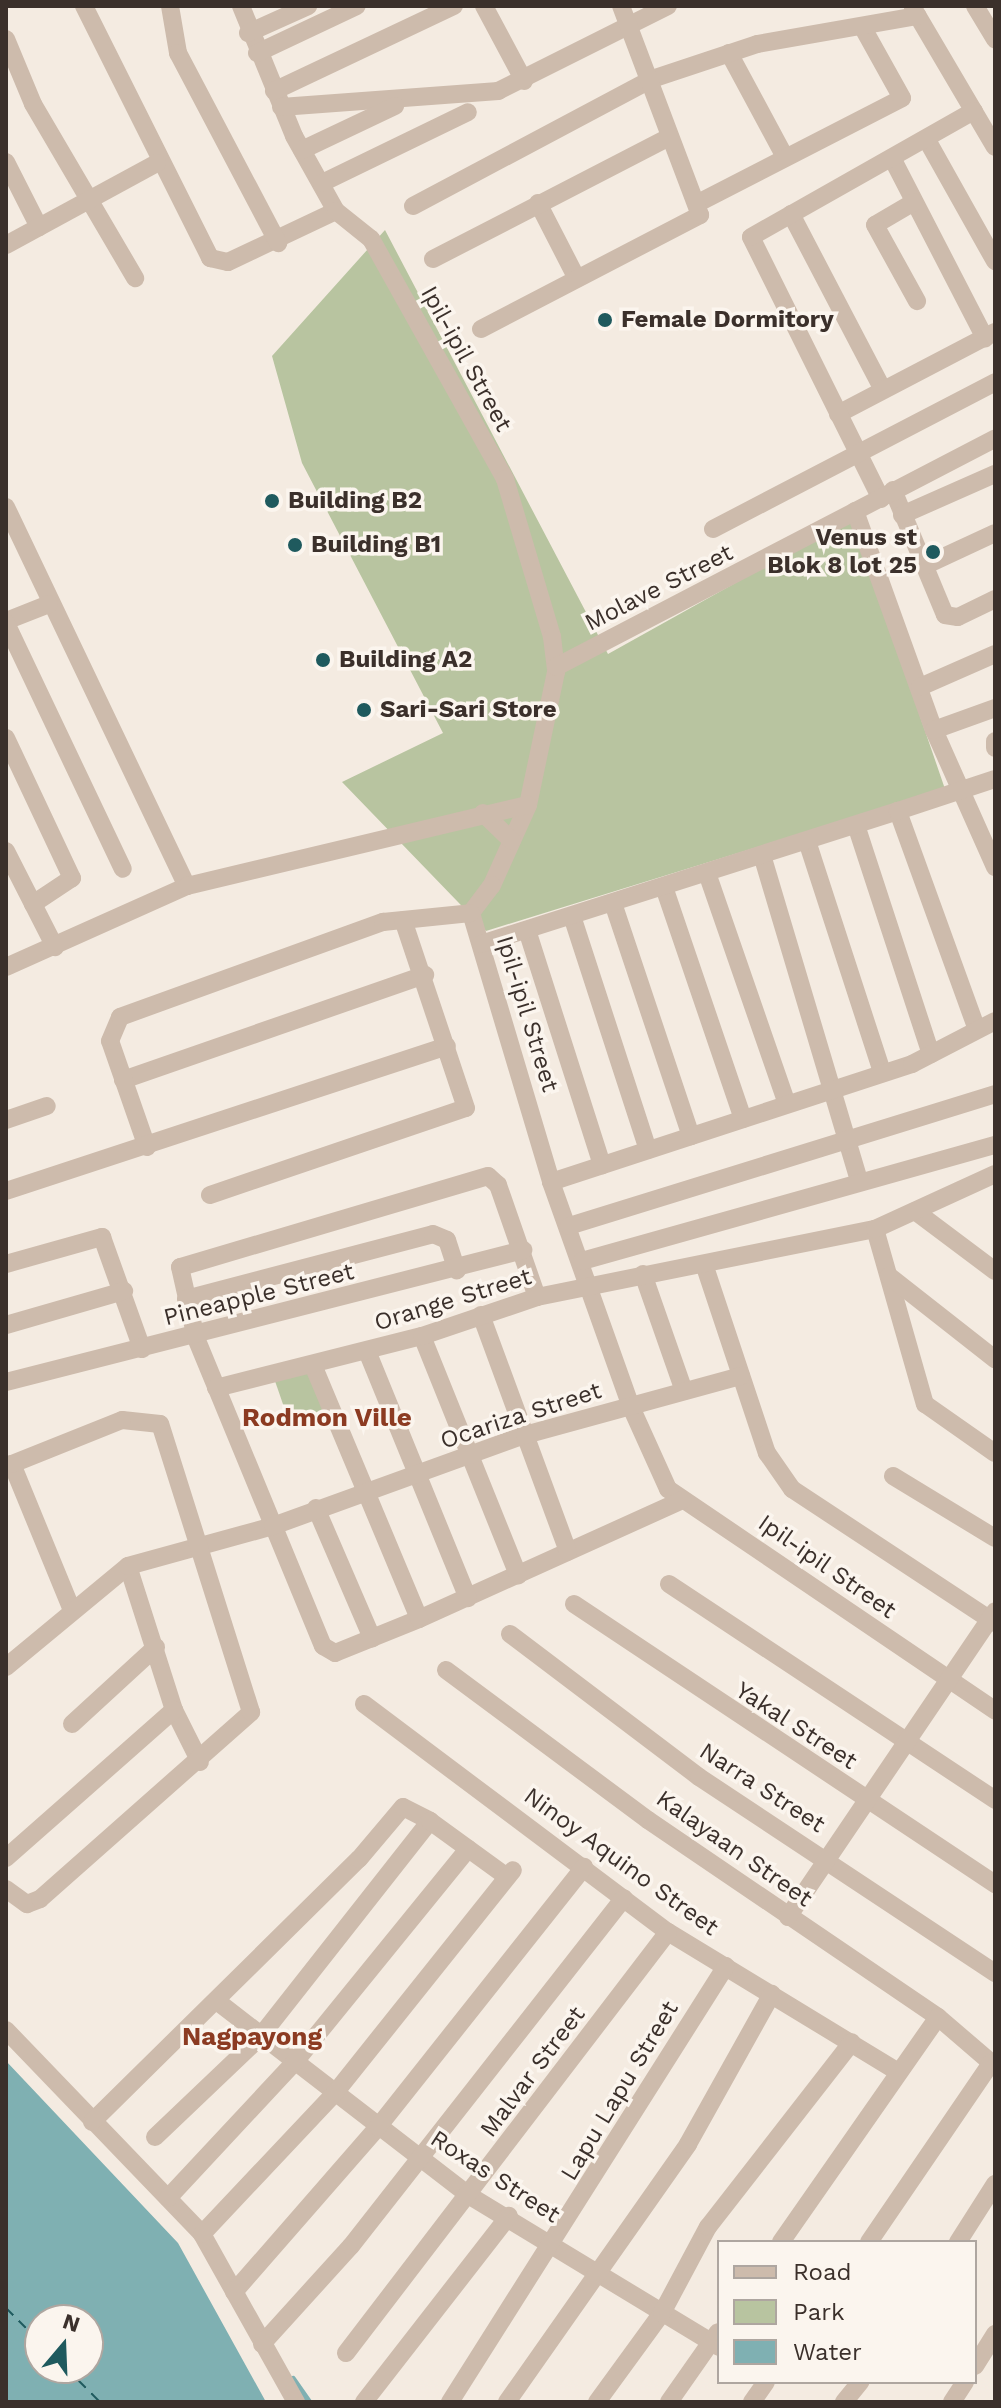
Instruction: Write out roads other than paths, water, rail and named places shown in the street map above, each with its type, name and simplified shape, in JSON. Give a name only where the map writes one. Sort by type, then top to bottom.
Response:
[{"type":"street","points":[[84,6],[157,163],[210,258],[228,262],[278,243],[336,211],[302,150],[248,33],[247,8]]},
{"type":"street","points":[[170,6],[178,53],[278,243]]},
{"type":"street","points":[[248,33],[308,6]]},
{"type":"street","points":[[257,53],[357,6]]},
{"type":"street","points":[[278,99],[454,6]]},
{"type":"street","points":[[484,6],[524,81]]},
{"type":"street","points":[[481,329],[698,219],[700,202],[669,137],[633,26],[621,6]]},
{"type":"street","points":[[278,99],[498,91],[524,81],[668,6]]},
{"type":"street","points":[[975,6],[995,39]]},
{"type":"street","points":[[413,206],[652,79],[729,53],[863,28],[915,11],[995,147]]},
{"type":"street","points":[[700,202],[902,98],[863,28]]},
{"type":"street","points":[[6,39],[33,104],[135,278]]},
{"type":"street","points":[[729,53],[785,157]]},
{"type":"street","points":[[302,150],[395,106]]},
{"type":"street","points":[[974,111],[752,235],[856,454],[902,515],[945,615],[958,617],[995,599]]},
{"type":"street","points":[[322,183],[468,112]]},
{"type":"street","points":[[433,259],[669,137]]},
{"type":"street","points":[[927,140],[995,261]]},
{"type":"street","points":[[838,414],[882,388],[990,335],[892,158]]},
{"type":"street","points":[[6,162],[39,227]]},
{"type":"street","points":[[9,238],[39,227],[157,163]]},
{"type":"street","points":[[914,202],[875,225],[917,301]]},
{"type":"street","points":[[538,203],[577,279]]},
{"type":"street","name":"Ipil-ipil Street","points":[[336,211],[371,239],[505,479],[556,667],[528,805],[512,841],[471,913],[551,1182],[582,1261],[631,1407],[662,1480],[682,1500],[995,1710]]},
{"type":"street","points":[[791,214],[882,388]]},
{"type":"street","points":[[713,529],[995,382]]},
{"type":"street","name":"Molave Street","points":[[556,667],[995,438]]},
{"type":"street","points":[[902,515],[995,474]]},
{"type":"street","points":[[6,507],[49,604],[187,886]]},
{"type":"street","points":[[855,511],[934,730],[960,793],[989,842],[995,867]]},
{"type":"street","points":[[924,566],[995,533]]},
{"type":"street","points":[[49,604],[6,622],[123,869]]},
{"type":"street","points":[[920,687],[995,654]]},
{"type":"street","points":[[934,730],[995,708]]},
{"type":"street","points":[[6,738],[72,878],[33,904]]},
{"type":"street","points":[[995,741],[995,748]]},
{"type":"street","points":[[481,944],[960,793],[995,779]]},
{"type":"street","points":[[6,967],[187,886],[483,813],[528,805]]},
{"type":"street","points":[[898,811],[976,1027]]},
{"type":"street","points":[[483,813],[512,841]]},
{"type":"street","points":[[856,825],[931,1054]]},
{"type":"street","points":[[807,841],[882,1072]]},
{"type":"street","points":[[762,855],[836,1088],[859,1180]]},
{"type":"street","points":[[9,863],[55,947]]},
{"type":"street","points":[[707,873],[787,1104]]},
{"type":"street","points":[[664,887],[743,1119]]},
{"type":"street","points":[[613,903],[691,1136]]},
{"type":"street","points":[[147,1147],[110,1041],[120,1017],[403,920],[471,913]]},
{"type":"street","points":[[572,916],[648,1150]]},
{"type":"street","points":[[210,1195],[462,1113],[467,1102],[425,975],[403,920]]},
{"type":"street","points":[[527,930],[602,1165]]},
{"type":"street","points":[[123,1080],[425,975]]},
{"type":"street","points":[[551,1182],[882,1072],[931,1054],[976,1027],[995,1021]]},
{"type":"street","points":[[6,1191],[447,1046]]},
{"type":"street","points":[[569,1226],[846,1137],[995,1094]]},
{"type":"street","points":[[6,1120],[47,1106]]},
{"type":"street","points":[[582,1261],[859,1180],[995,1145]]},
{"type":"street","name":"Orange Street","points":[[216,1388],[422,1336],[537,1297],[875,1229],[994,1176]]},
{"type":"street","points":[[537,1297],[523,1250],[492,1177],[180,1267],[196,1338],[328,1652],[372,1638],[468,1598],[682,1500]]},
{"type":"street","points":[[915,1211],[995,1271]]},
{"type":"street","points":[[875,1229],[925,1404],[995,1453]]},
{"type":"street","points":[[186,1299],[441,1235],[457,1270]]},
{"type":"street","points":[[6,1264],[102,1237],[124,1291],[142,1349]]},
{"type":"street","name":"Pineapple Street","points":[[6,1382],[196,1338],[523,1250]]},
{"type":"street","points":[[704,1264],[767,1453],[806,1503],[993,1618],[948,1678],[830,1862],[788,1917]]},
{"type":"street","points":[[643,1274],[684,1391]]},
{"type":"street","points":[[889,1276],[995,1359]]},
{"type":"street","points":[[6,1325],[124,1291]]},
{"type":"street","points":[[481,1315],[568,1552]]},
{"type":"street","points":[[422,1336],[466,1459],[518,1575]]},
{"type":"street","points":[[367,1351],[414,1474],[468,1598]]},
{"type":"street","points":[[313,1365],[361,1490],[419,1619]]},
{"type":"street","name":"Ocariza Street","points":[[128,1566],[201,1543],[273,1526],[361,1490],[466,1459],[525,1435],[741,1376]]},
{"type":"street","points":[[6,1889],[27,1904],[40,1899],[200,1762],[251,1712],[166,1433],[154,1420],[122,1420],[9,1465],[72,1610]]},
{"type":"street","points":[[893,1476],[995,1538]]},
{"type":"street","points":[[316,1508],[372,1638]]},
{"type":"street","points":[[6,1667],[128,1566],[174,1710],[200,1762]]},
{"type":"street","points":[[669,1584],[995,1800]]},
{"type":"street","name":"Yakal Street","points":[[574,1604],[995,1884]]},
{"type":"street","name":"Narra Street","points":[[510,1634],[699,1777],[995,1973]]},
{"type":"street","points":[[72,1724],[156,1647]]},
{"type":"street","name":"Kalayaan Street","points":[[446,1670],[788,1917],[938,2017],[993,2064]]},
{"type":"street","name":"Ninoy Aquino Street","points":[[364,1704],[668,1932],[898,2072]]},
{"type":"street","points":[[6,1858],[174,1710]]},
{"type":"street","points":[[92,2122],[218,2002],[403,1807],[430,1821],[468,1849],[511,1872],[335,2093],[202,2234]]},
{"type":"street","points":[[155,2137],[260,2037],[430,1821]]},
{"type":"street","points":[[168,2198],[294,2063],[468,1849]]},
{"type":"street","points":[[234,2292],[378,2127],[584,1867]]},
{"type":"street","points":[[262,2344],[419,2158],[624,1898]]},
{"type":"street","name":"Malvar Street","points":[[346,2353],[470,2196],[668,1932]]},
{"type":"street","name":"Lapu Lapu Street","points":[[450,2402],[556,2245],[726,1966]]},
{"type":"street","points":[[507,2402],[602,2274],[688,2144],[772,1994]]},
{"type":"street","name":"Roxas Street","points":[[218,2002],[470,2196],[509,2216],[662,2313],[717,2340]]},
{"type":"street","points":[[782,2240],[938,2017]]},
{"type":"street","points":[[6,2030],[202,2234],[296,2402]]},
{"type":"street","points":[[597,2402],[662,2313],[708,2227],[852,2042]]},
{"type":"street","points":[[870,2240],[993,2064]]},
{"type":"street","points":[[959,2240],[995,2184]]},
{"type":"street","points":[[364,2402],[509,2216]]},
{"type":"street","points":[[977,2363],[995,2334]]},
{"type":"street","points":[[669,2402],[717,2340]]},
{"type":"street","points":[[752,2402],[764,2384]]},
{"type":"street","points":[[844,2402],[858,2384]]},
{"type":"street","points":[[952,2402],[964,2384]]},
{"type":"water","points":[[6,2061],[178,2243],[266,2402],[6,2402]]},
{"type":"waterway","points":[[293,2379],[309,2402]]},
{"type":"place","name":"Female Dormitory","points":[[605,320]]},
{"type":"place","name":"Building B2","points":[[272,501]]},
{"type":"place","name":"Building B1","points":[[295,545]]},
{"type":"place","name":"Venus st Blok 8 lot 25","points":[[933,552]]},
{"type":"place","name":"Building A2","points":[[323,660]]},
{"type":"place","name":"Sari-Sari Store","points":[[364,710]]},
{"type":"district","name":"Rodmon Ville","points":[[327,1418]]},
{"type":"district","name":"Nagpayong","points":[[252,2037]]}]
